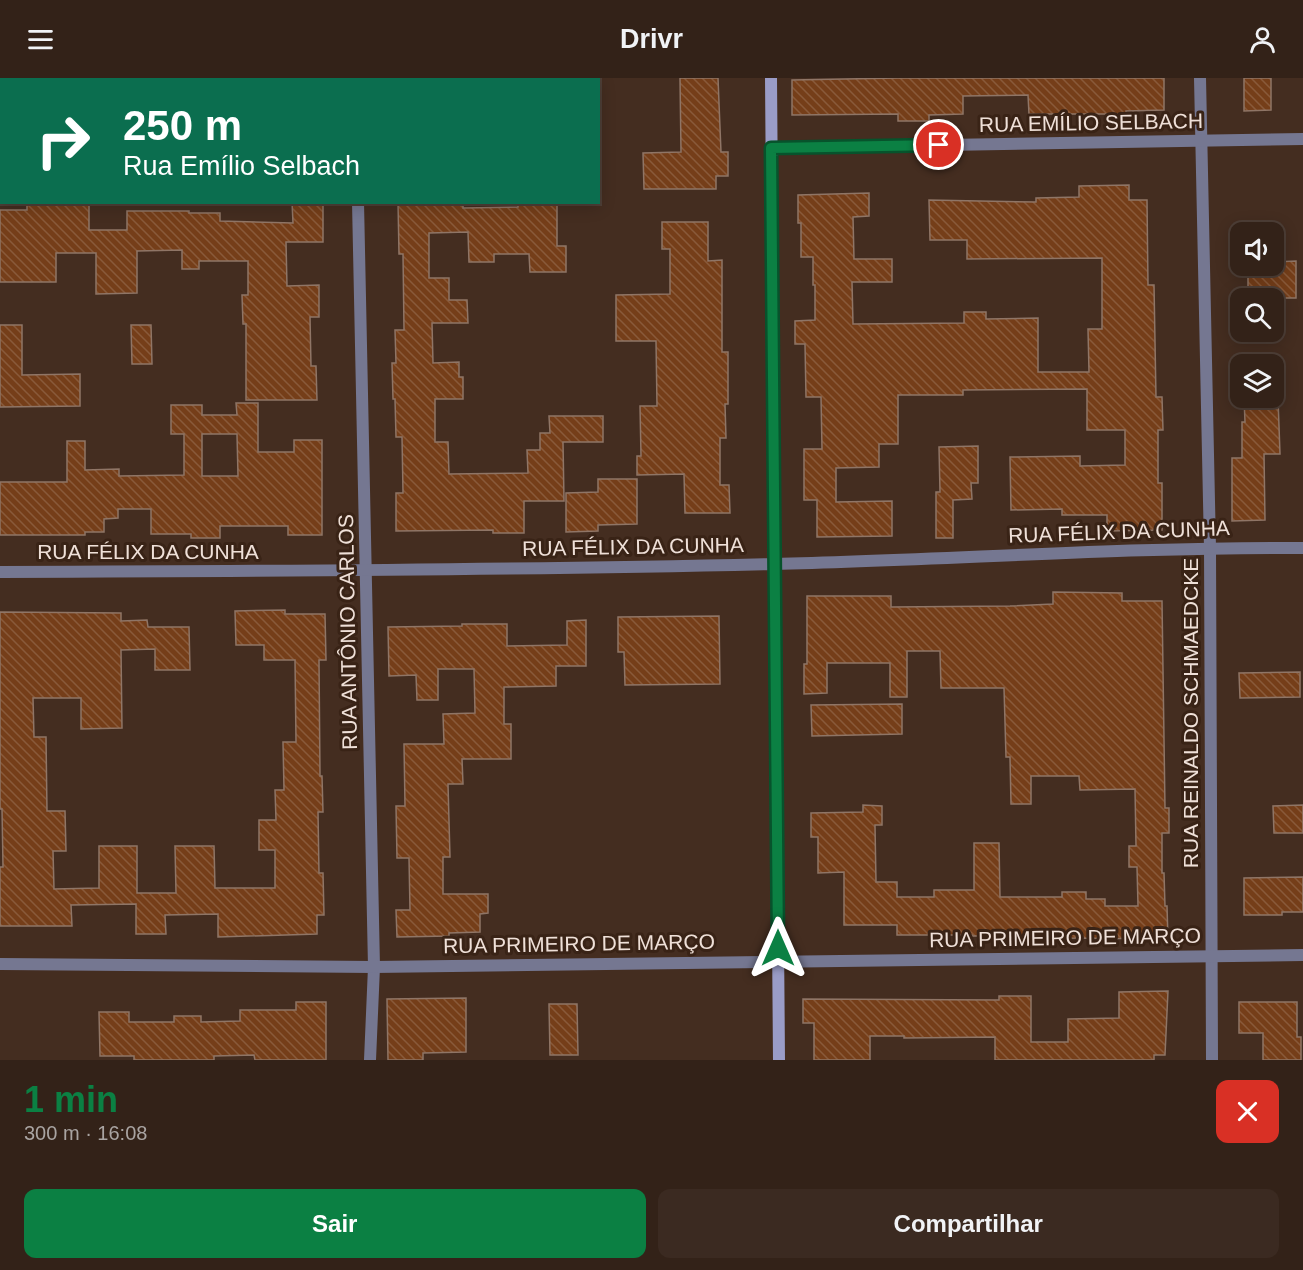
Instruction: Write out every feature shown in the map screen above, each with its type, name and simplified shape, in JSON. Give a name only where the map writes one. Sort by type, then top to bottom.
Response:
[{"type":"main road","points":[[771,78],[779,1060]]},
{"type":"street","name":"RUA REINALDO SCHMAEDCKE","points":[[1200,78],[1210,548],[1212,1060]]},
{"type":"street","name":"RUA EMÍLIO SELBACH","points":[[771,148],[1303,139]]},
{"type":"street","name":"RUA ANTÔNIO CARLOS","points":[[358,204],[374,967],[370,1060]]},
{"type":"street","name":"RUA FÉLIX DA CUNHA","points":[[0,572],[366,571],[776,564],[1210,548],[1303,548]]},
{"type":"street","name":"RUA PRIMEIRO DE MARÇO","points":[[0,964],[374,967],[1303,955]]},
{"type":"building","points":[[680,78],[718,78],[721,152],[728,152],[728,176],[716,176],[716,189],[644,189],[643,153],[681,152]]},
{"type":"building","points":[[1164,78],[1164,110],[1126,111],[1126,114],[1029,114],[1028,95],[963,96],[963,114],[929,115],[929,121],[898,121],[898,114],[792,115],[792,80]]},
{"type":"building","points":[[1244,78],[1271,78],[1271,110],[1244,111]]},
{"type":"building","points":[[1129,185],[1129,200],[1147,200],[1148,285],[1154,285],[1156,397],[1162,397],[1163,430],[1158,430],[1158,483],[1162,483],[1162,530],[1107,531],[1107,515],[1062,515],[1062,509],[1011,510],[1010,457],[1080,456],[1080,466],[1125,465],[1125,430],[1087,430],[1087,389],[963,390],[963,395],[898,395],[898,444],[879,444],[879,467],[836,468],[836,502],[892,501],[892,536],[817,537],[817,500],[804,500],[804,449],[822,449],[821,397],[806,397],[805,344],[795,344],[795,321],[815,320],[815,285],[813,285],[813,257],[801,257],[798,195],[869,193],[869,216],[853,217],[854,259],[892,259],[892,282],[852,282],[853,324],[964,323],[964,312],[986,312],[986,319],[1038,318],[1038,372],[1089,372],[1088,329],[1102,329],[1102,258],[967,259],[967,240],[930,240],[929,200],[1036,202],[1036,198],[1079,197],[1079,186]]},
{"type":"building","points":[[27,204],[89,205],[89,230],[127,230],[127,211],[220,213],[220,221],[293,223],[292,204],[323,204],[323,242],[286,242],[287,286],[319,285],[319,317],[310,317],[311,366],[316,366],[317,400],[246,400],[246,324],[243,324],[242,295],[248,295],[248,261],[199,261],[199,269],[182,269],[182,250],[137,251],[137,293],[96,294],[96,253],[56,253],[56,282],[0,282],[0,210],[27,210]]},
{"type":"building","points":[[398,204],[463,204],[463,208],[557,204],[557,246],[566,246],[566,272],[530,272],[529,254],[494,254],[494,262],[469,262],[468,232],[429,233],[429,278],[449,278],[449,300],[467,300],[468,323],[432,323],[433,363],[459,362],[459,377],[463,377],[463,399],[435,399],[435,442],[448,442],[449,474],[528,473],[527,450],[540,450],[540,433],[550,433],[549,416],[603,416],[603,442],[563,442],[564,501],[524,501],[524,533],[493,533],[493,530],[396,531],[396,493],[403,493],[402,437],[396,437],[392,363],[396,363],[395,330],[404,330],[403,254],[399,254]]},
{"type":"building","points":[[662,222],[708,222],[708,261],[722,260],[722,352],[728,352],[728,404],[725,404],[726,438],[720,438],[720,485],[729,485],[730,513],[685,513],[684,474],[637,475],[637,456],[641,456],[640,406],[657,406],[656,341],[616,341],[616,295],[670,294],[670,249],[662,249]]},
{"type":"building","points":[[1296,261],[1296,298],[1284,298],[1284,288],[1248,288],[1248,276],[1284,276],[1284,262]]},
{"type":"building","points":[[0,325],[22,325],[22,375],[80,374],[80,406],[0,407]]},
{"type":"building","points":[[131,325],[151,325],[152,364],[132,364]]},
{"type":"building","points":[[236,403],[258,403],[258,452],[294,452],[294,440],[322,440],[322,535],[288,535],[288,526],[220,526],[220,538],[191,538],[191,534],[151,534],[151,509],[118,509],[118,518],[104,519],[104,532],[85,532],[85,535],[0,535],[0,482],[67,482],[67,441],[85,441],[85,470],[119,469],[119,476],[184,475],[184,434],[171,434],[171,405],[202,405],[202,415],[237,415]],"holes":[[[202,434],[237,434],[238,476],[202,476]]]},
{"type":"building","points":[[1244,408],[1278,408],[1280,454],[1264,454],[1265,520],[1232,521],[1232,458],[1242,458],[1242,422],[1245,422]]},
{"type":"building","points":[[978,446],[978,483],[971,483],[972,499],[953,500],[953,538],[936,538],[936,492],[940,492],[939,447]]},
{"type":"building","points":[[598,479],[637,479],[637,524],[598,525],[598,531],[566,532],[566,493],[598,492]]},
{"type":"building","points":[[1053,592],[1122,593],[1122,601],[1162,601],[1165,808],[1169,808],[1169,833],[1162,833],[1162,873],[1164,873],[1165,906],[1167,906],[1168,939],[897,935],[897,925],[844,925],[844,872],[818,873],[818,837],[811,837],[811,813],[863,812],[863,805],[882,806],[882,825],[875,825],[876,882],[897,882],[897,897],[934,897],[934,890],[974,890],[974,843],[999,843],[1000,897],[1062,897],[1062,892],[1086,892],[1086,899],[1105,899],[1105,906],[1138,906],[1137,867],[1129,867],[1129,846],[1136,846],[1135,789],[1080,790],[1079,776],[1031,776],[1031,804],[1011,804],[1010,757],[1006,757],[1004,688],[941,688],[940,651],[907,651],[907,697],[890,697],[890,663],[827,663],[827,693],[804,694],[804,664],[807,664],[807,596],[891,596],[891,607],[1010,606],[1053,604]]},
{"type":"building","points":[[285,610],[285,614],[325,614],[326,660],[319,660],[320,776],[322,776],[323,812],[318,812],[319,873],[323,873],[324,915],[317,915],[317,934],[218,937],[218,914],[165,915],[166,934],[136,934],[136,904],[71,905],[72,926],[0,926],[0,867],[3,867],[2,809],[0,809],[0,612],[121,613],[121,621],[147,620],[148,627],[189,627],[190,670],[155,670],[155,649],[121,650],[122,728],[81,729],[81,698],[33,698],[34,737],[46,737],[47,811],[65,811],[66,851],[53,851],[54,889],[99,888],[99,846],[137,846],[137,893],[176,893],[175,846],[214,846],[215,888],[275,888],[275,850],[259,850],[259,820],[276,820],[275,790],[284,790],[283,742],[296,742],[295,660],[264,660],[264,645],[236,645],[235,611]]},
{"type":"building","points":[[719,616],[720,684],[625,685],[624,652],[618,652],[618,617]]},
{"type":"building","points":[[586,620],[586,666],[556,666],[556,686],[504,687],[504,724],[511,724],[511,759],[462,759],[463,784],[448,784],[450,857],[443,857],[443,894],[488,894],[488,913],[480,914],[480,932],[449,933],[449,936],[397,937],[396,910],[410,910],[409,858],[397,858],[396,806],[405,806],[404,744],[444,744],[443,714],[475,713],[474,669],[438,669],[438,700],[417,700],[416,675],[389,676],[388,627],[507,624],[507,646],[567,645],[567,621]]},
{"type":"building","points":[[1300,672],[1300,697],[1240,698],[1239,673]]},
{"type":"building","points":[[902,704],[902,734],[812,736],[811,705]]},
{"type":"building","points":[[1303,805],[1303,833],[1274,833],[1273,806]]},
{"type":"building","points":[[1303,877],[1303,912],[1282,912],[1282,915],[1244,915],[1244,878]]},
{"type":"building","points":[[1168,991],[1165,1055],[1154,1055],[1154,1060],[995,1060],[995,1037],[870,1036],[870,1060],[814,1060],[814,1023],[803,1023],[803,999],[999,1000],[999,996],[1031,996],[1031,1042],[1068,1042],[1068,1019],[1119,1018],[1119,992]]},
{"type":"building","points":[[466,998],[466,1052],[423,1053],[423,1060],[388,1060],[387,999]]},
{"type":"building","points":[[296,1002],[326,1002],[326,1060],[255,1060],[254,1055],[214,1056],[214,1060],[134,1060],[134,1056],[100,1056],[99,1012],[129,1012],[129,1022],[174,1022],[174,1016],[201,1016],[201,1022],[240,1021],[240,1010],[296,1010]]},
{"type":"building","points":[[1239,1002],[1297,1002],[1297,1037],[1301,1037],[1301,1060],[1263,1060],[1263,1033],[1239,1033]]},
{"type":"building","points":[[549,1004],[577,1004],[578,1055],[550,1055]]},
{"type":"route","points":[[778,948],[771,148],[939,145]]}]
